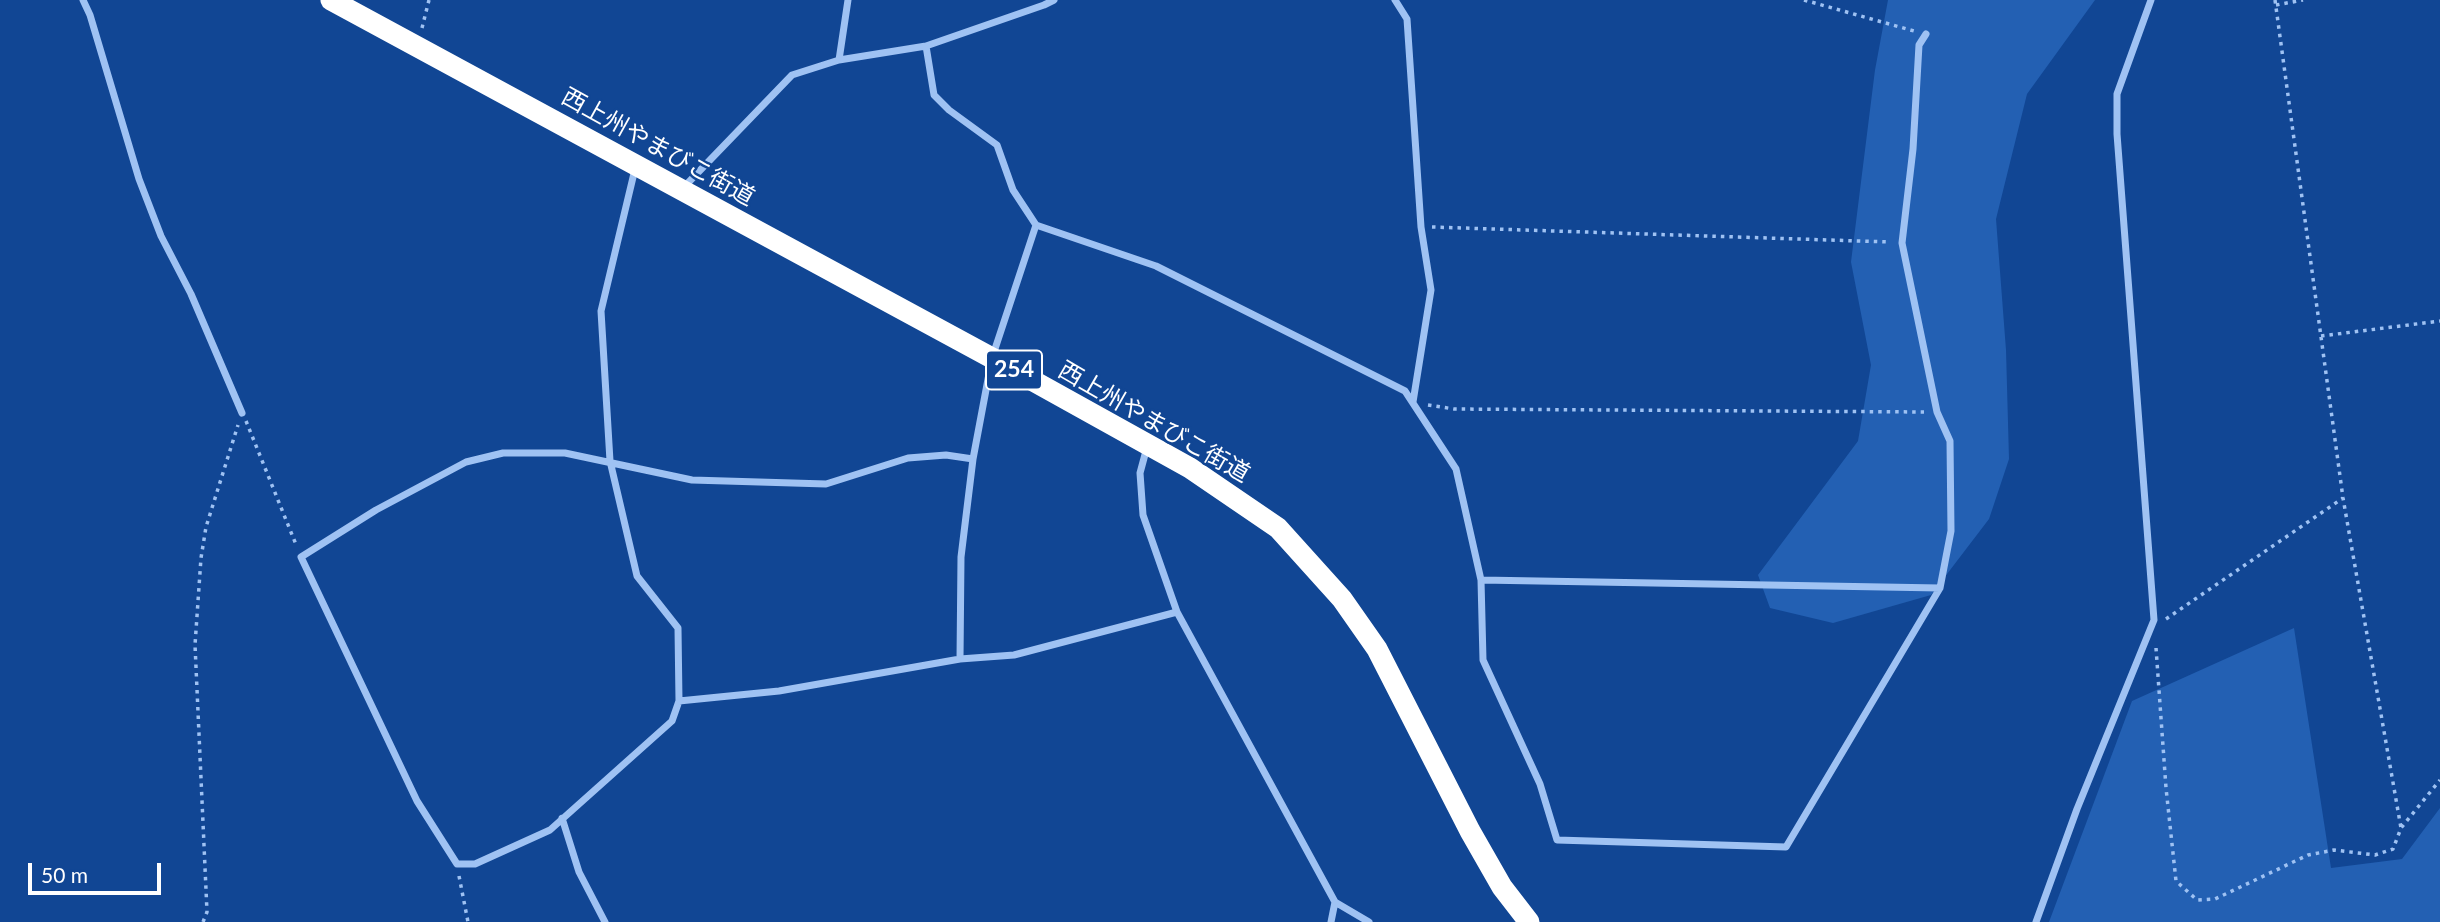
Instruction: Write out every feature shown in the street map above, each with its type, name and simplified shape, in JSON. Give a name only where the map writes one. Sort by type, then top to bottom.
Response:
[{"type":"highway","name":"西上州やまびこ街道","points":[[331,0],[1148,444],[1190,468],[1278,528],[1342,599],[1377,649],[1470,831],[1502,887],[1529,922]]},
{"type":"street","points":[[83,0],[90,15],[139,179],[161,236],[191,294],[242,413]]},
{"type":"street","points":[[839,60],[848,0]]},
{"type":"street","points":[[681,190],[792,75],[839,60],[926,46],[1054,0]]},
{"type":"street","points":[[1395,0],[1407,19],[1421,227],[1431,290],[1413,403]]},
{"type":"street","points":[[2036,922],[2077,809],[2155,623],[2117,94],[2151,0]]},
{"type":"street","points":[[926,46],[934,94],[949,110],[997,145],[1013,190],[1036,225],[1156,266],[1405,391],[1456,469],[1481,580],[1483,660],[1540,784],[1557,840],[1786,847],[1940,589],[1951,531],[1950,442],[1937,412],[1902,243],[1913,149],[1919,46],[1926,34]]},
{"type":"street","points":[[636,165],[601,311],[610,461],[637,576],[678,628],[679,701],[672,721],[550,830],[475,864],[457,863],[417,801],[301,557],[376,510],[466,462],[503,453],[565,453],[610,461],[692,480],[826,484],[908,458],[946,455],[973,459]]},
{"type":"street","points":[[960,659],[961,557],[973,459],[992,358],[1036,225]]},
{"type":"street","points":[[1148,444],[1140,473],[1143,515],[1177,612],[1335,902],[1369,922]]},
{"type":"street","points":[[1481,580],[1940,589]]},
{"type":"street","points":[[679,701],[779,691],[960,659],[1014,655],[1177,612]]},
{"type":"street","points":[[562,818],[579,872],[605,922]]},
{"type":"street","points":[[1332,922],[1335,902]]},
{"type":"path","points":[[417,46],[429,0]]},
{"type":"path","points":[[1804,0],[1926,34]]},
{"type":"path","points":[[2303,0],[2276,2],[2343,498],[2401,828]]},
{"type":"path","points":[[1421,227],[1902,243]]},
{"type":"path","points":[[2322,336],[2440,321]]},
{"type":"path","points":[[1413,403],[1454,409],[1937,412]]},
{"type":"path","points":[[242,413],[301,557]]},
{"type":"path","points":[[203,922],[207,912],[195,645],[201,558],[206,527],[242,413]]},
{"type":"path","points":[[2343,498],[2155,623],[2166,788],[2176,881],[2197,900],[2215,899],[2308,855],[2334,850],[2375,855],[2393,849],[2401,828],[2440,780]]},
{"type":"path","points":[[457,863],[468,922]]},
{"type":"shaded area","points":[[1888,0],[2095,0],[2027,94],[1996,219],[2006,350],[2009,459],[1989,519],[1931,595],[1833,623],[1770,608],[1758,575],[1858,441],[1871,365],[1851,262],[1875,70]]},
{"type":"shaded area","points":[[2294,628],[2331,868],[2402,859],[2440,808],[2440,922],[2049,922],[2132,701]]}]
